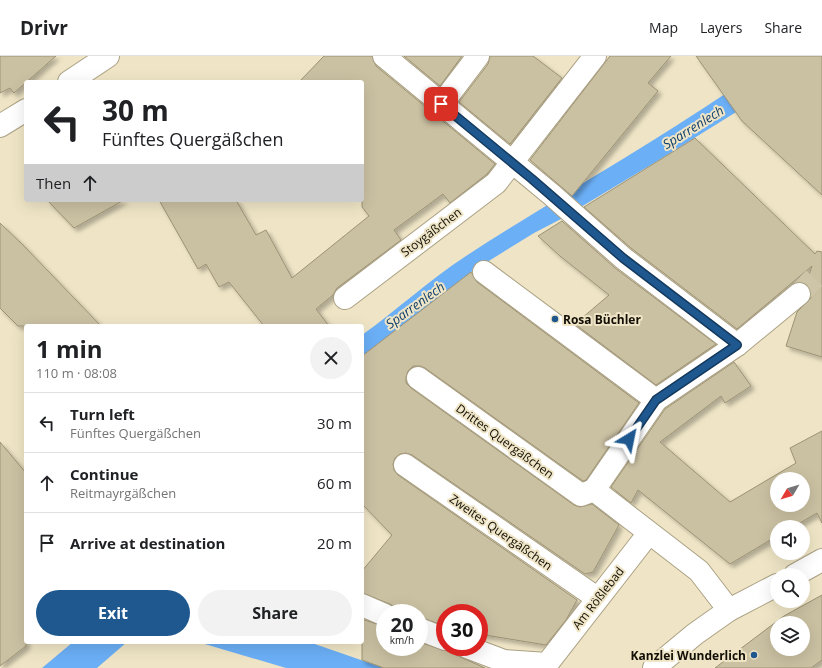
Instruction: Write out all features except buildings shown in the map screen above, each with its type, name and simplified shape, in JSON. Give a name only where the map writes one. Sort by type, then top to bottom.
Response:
[{"type":"street","points":[[72,80],[108,56]]},
{"type":"street","points":[[384,56],[513,162],[623,258],[737,345]]},
{"type":"street","points":[[441,104],[478,56]]},
{"type":"street","name":"Stoygäßchen","points":[[345,298],[496,183],[595,56]]},
{"type":"street","points":[[0,126],[24,111]]},
{"type":"street","points":[[484,272],[656,400]]},
{"type":"street","points":[[729,610],[699,571],[594,490],[656,400],[737,345],[799,294]]},
{"type":"street","name":"Drittes Quergäßchen","points":[[418,378],[581,495],[594,490]]},
{"type":"street","name":"Zweites Quergäßchen","points":[[405,465],[597,598]]},
{"type":"street","name":"Am Rößlebad","points":[[488,655],[504,661],[547,664],[597,598],[650,533]]},
{"type":"street","points":[[808,568],[822,560]]},
{"type":"street","points":[[654,668],[694,634],[729,610],[770,589]]},
{"type":"street","points":[[364,607],[376,611]]},
{"type":"water","name":"Sparrenlech","points":[[731,90],[741,109],[654,163],[561,219],[534,233],[471,272],[364,354],[364,333],[452,265]]},
{"type":"water","points":[[71,644],[125,644],[97,668],[42,668]]},
{"type":"water","points":[[205,644],[315,644],[384,668],[286,668]]},
{"type":"tunnel","points":[[799,294],[822,270]]},
{"type":"place","name":"Rosa Büchler","points":[[555,319]]},
{"type":"place","name":"Kanzlei Wunderlich","points":[[754,655]]},
{"type":"route","points":[[441,104],[552,195],[623,258],[737,345],[656,400],[629,439]]}]
